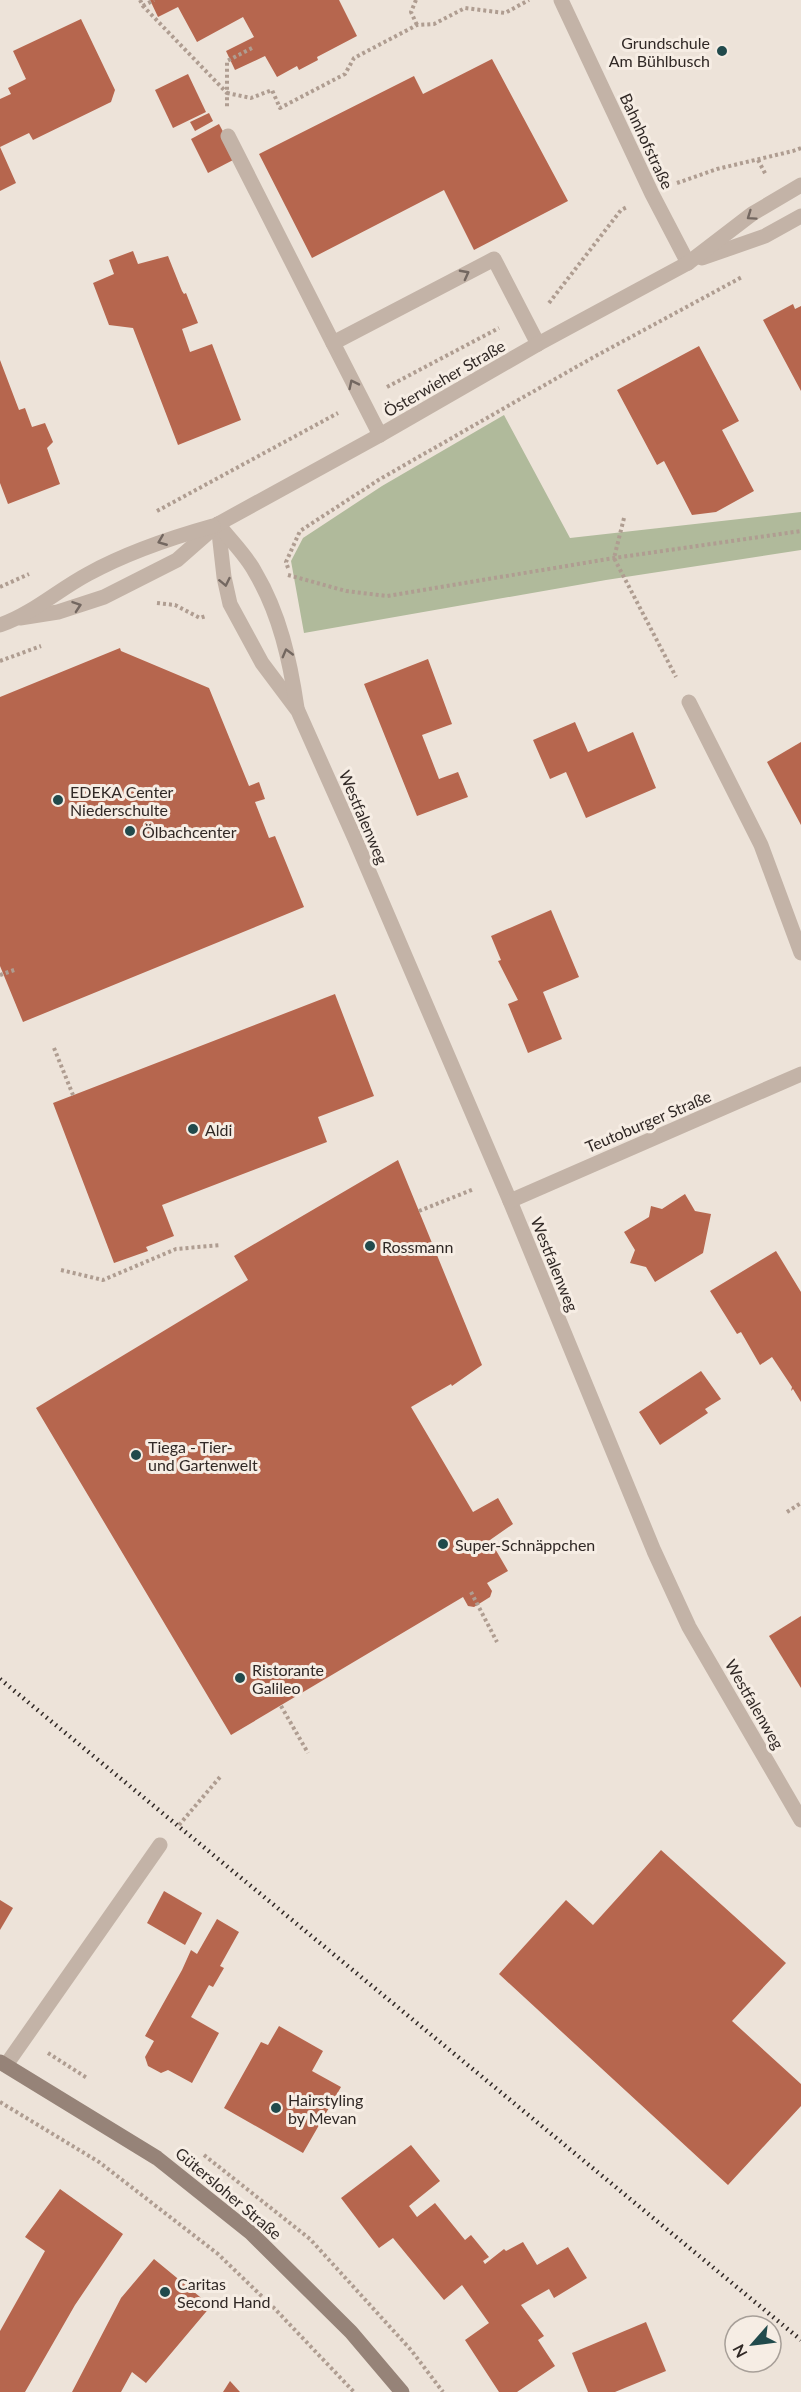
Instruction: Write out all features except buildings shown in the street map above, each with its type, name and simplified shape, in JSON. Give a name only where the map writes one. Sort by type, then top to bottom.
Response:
[{"type":"main road","name":"Gütersloher Straße","points":[[3,2064],[157,2158],[251,2233],[351,2332],[402,2392]]},
{"type":"street","name":"Bahnhofstraße","points":[[561,0],[652,194],[688,263]]},
{"type":"street","points":[[228,135],[380,435]]},
{"type":"street","name":"Österwieher Straße","points":[[688,263],[752,214],[801,185]]},
{"type":"street","name":"Österwieher Straße","points":[[0,625],[20,618],[58,612],[104,597],[177,560],[218,524],[380,435],[538,344],[688,263],[765,236],[801,216]]},
{"type":"street","points":[[333,343],[494,259],[538,344]]},
{"type":"street","name":"Österwieher Straße","points":[[20,618],[51,595],[121,558],[170,537],[218,524]]},
{"type":"street","name":"Westfalenweg","points":[[218,524],[224,577],[230,604],[262,663],[298,711],[510,1201],[654,1551],[689,1628],[801,1820]]},
{"type":"street","name":"Westfalenweg","points":[[218,524],[255,571],[277,618],[289,656],[298,711]]},
{"type":"street","points":[[689,702],[761,845],[801,953]]},
{"type":"street","name":"Teutoburger Straße","points":[[510,1201],[801,1074]]},
{"type":"street","points":[[3,2064],[160,1845]]},
{"type":"path","points":[[140,0],[143,6],[227,93],[251,98],[272,90],[280,108],[345,74],[354,58],[417,25],[434,24],[465,8],[505,13],[530,0]]},
{"type":"path","points":[[143,6],[154,0]]},
{"type":"path","points":[[416,0],[411,12],[417,25]]},
{"type":"path","points":[[228,135],[227,61],[252,48]]},
{"type":"path","points":[[676,183],[717,169],[793,151],[801,147]]},
{"type":"path","points":[[149,517],[166,505],[551,301],[621,210],[629,206]]},
{"type":"path","points":[[743,276],[592,358],[380,479],[300,531],[286,562],[290,574],[346,591],[387,596],[614,558],[801,531]]},
{"type":"path","points":[[624,518],[614,558],[689,702]]},
{"type":"path","points":[[0,587],[32,573]]},
{"type":"path","points":[[156,603],[175,605],[200,618]]},
{"type":"path","points":[[0,975],[17,969]]},
{"type":"path","points":[[54,1048],[73,1095]]},
{"type":"path","points":[[419,1211],[500,1179]]},
{"type":"path","points":[[61,1270],[103,1280],[176,1249],[220,1245]]},
{"type":"path","points":[[787,1512],[801,1503]]},
{"type":"path","points":[[471,1592],[497,1642]]},
{"type":"path","points":[[280,1706],[308,1753]]},
{"type":"path","points":[[160,1845],[220,1777]]},
{"type":"path","points":[[0,2102],[99,2162],[218,2254],[275,2309],[354,2392]]},
{"type":"green space","points":[[504,415],[570,538],[801,512],[801,550],[606,580],[304,633],[291,561],[303,538],[382,486]]},
{"type":"railway","points":[[0,1679],[801,2340]]},
{"type":"place","name":"Grundschule Am Bühlbusch","points":[[722,51]]},
{"type":"place","name":"EDEKA Center Niederschulte","points":[[58,800]]},
{"type":"place","name":"Ölbachcenter","points":[[130,831]]},
{"type":"place","name":"Aldi","points":[[193,1129]]},
{"type":"place","name":"Rossmann","points":[[370,1246]]},
{"type":"place","name":"Tiega - Tier- und Gartenwelt","points":[[136,1455]]},
{"type":"place","name":"Super-Schnäppchen","points":[[443,1544]]},
{"type":"place","name":"Ristorante Galileo","points":[[240,1678]]},
{"type":"place","name":"Hairstyling by Mevan","points":[[276,2108]]},
{"type":"place","name":"Caritas Second Hand","points":[[165,2292]]}]
